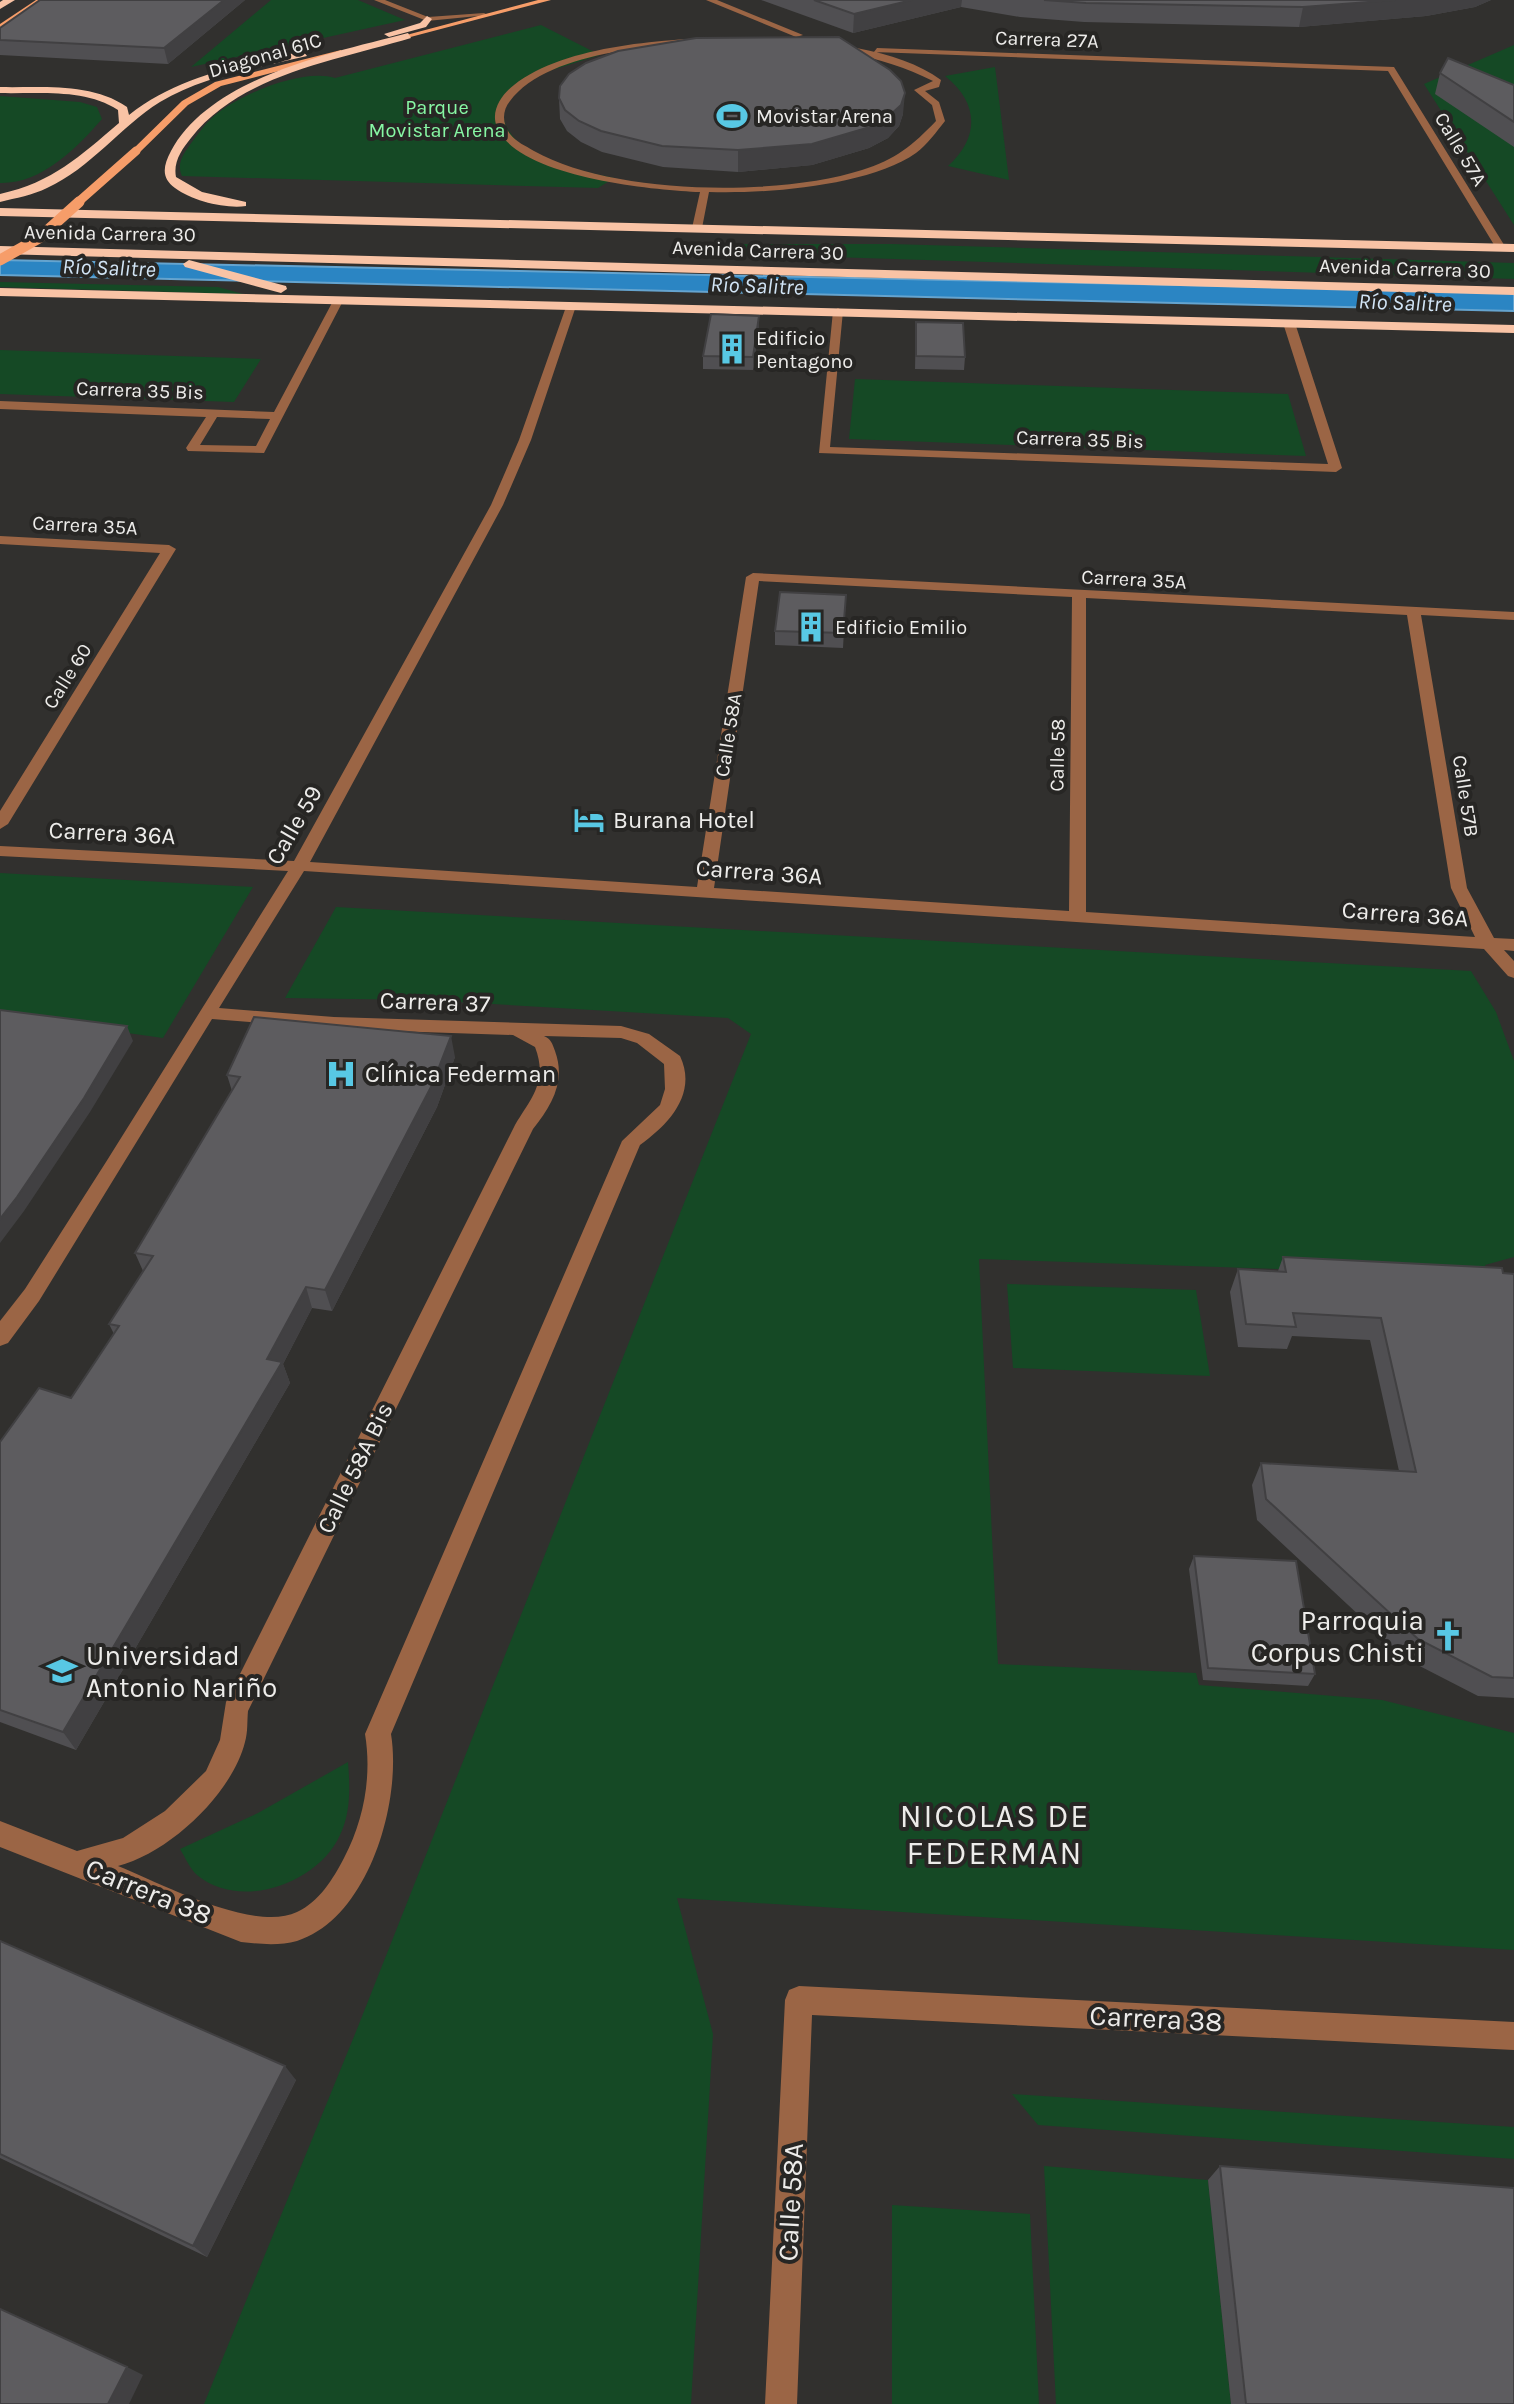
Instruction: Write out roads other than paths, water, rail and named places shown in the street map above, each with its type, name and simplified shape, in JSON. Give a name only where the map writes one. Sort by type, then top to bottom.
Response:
[{"type":"highway","points":[[0,7],[11,0]]},
{"type":"highway","points":[[0,198],[46,185],[66,173],[124,122],[162,96],[205,79],[407,30],[423,25],[427,19]]},
{"type":"highway","points":[[363,219],[205,198],[182,188],[170,177],[169,168],[195,122],[229,97],[276,78],[408,36]]},
{"type":"highway","points":[[0,90],[109,99],[123,109],[124,122]]},
{"type":"highway","name":"Avenida Carrera 30","points":[[0,212],[1507,248]]},
{"type":"highway","name":"Avenida Carrera 30","points":[[0,250],[1514,291]]},
{"type":"highway","points":[[91,252],[172,260],[338,301]]},
{"type":"highway","points":[[0,292],[1514,329]]},
{"type":"main road","points":[[0,28],[41,0]]},
{"type":"main road","name":"Diagonal 61C","points":[[0,260],[39,238],[185,103],[218,84],[547,0]]},
{"type":"street","points":[[378,0],[427,19],[484,15]]},
{"type":"street","name":"Carrera 27A","points":[[710,0],[775,27],[868,49],[1391,69]]},
{"type":"street","points":[[752,40],[814,45],[881,60],[937,80],[936,85],[918,90],[936,104],[941,121],[934,135],[902,157],[861,173],[821,182],[763,189],[705,190],[616,182],[544,161],[526,153],[504,134],[498,119],[499,110],[509,93],[520,84],[560,65],[616,51],[690,41],[752,40]]},
{"type":"street","name":"Calle 57A","points":[[1391,69],[1507,248]]},
{"type":"street","points":[[697,228],[705,190]]},
{"type":"street","points":[[214,413],[192,448],[260,450],[338,301]]},
{"type":"street","name":"Calle 59","points":[[0,1337],[32,1295],[73,1231],[299,866],[497,505],[525,440],[571,306]]},
{"type":"street","name":"Carrera 35 Bis","points":[[838,311],[823,450],[1336,468],[1289,323]]},
{"type":"street","name":"Carrera 35 Bis","points":[[0,405],[278,416]]},
{"type":"street","name":"Carrera 35A","points":[[0,540],[169,549]]},
{"type":"street","name":"Calle 60","points":[[0,824],[169,549]]},
{"type":"street","name":"Carrera 35A","points":[[753,577],[1514,616]]},
{"type":"street","name":"Calle 58A","points":[[705,892],[753,577]]},
{"type":"street","name":"Calle 58","points":[[1077,915],[1079,596]]},
{"type":"street","name":"Calle 57B","points":[[1413,611],[1459,888],[1472,921],[1487,944],[1514,972]]},
{"type":"street","name":"Carrera 36A","points":[[0,851],[299,866],[1514,945]]},
{"type":"street","name":"Carrera 37","points":[[207,1012],[261,1019],[621,1032],[643,1038],[659,1048],[673,1061],[676,1077],[675,1094],[668,1113],[632,1141],[378,1734],[382,1773],[374,1816],[350,1876],[328,1908],[301,1926]]},
{"type":"street","name":"Calle 58A Bis","points":[[80,1863],[129,1850],[174,1820],[215,1780],[233,1741],[235,1710],[525,1125],[540,1106],[551,1083],[552,1063],[543,1043],[514,1029]]},
{"type":"street","name":"Carrera 38","points":[[0,1834],[241,1928],[270,1931],[301,1926]]},
{"type":"street","name":"Calle 58A","points":[[781,2404],[799,2000]]},
{"type":"street","name":"Carrera 38","points":[[799,2000],[1514,2036]]},
{"type":"water","name":"Río Salitre","points":[[0,260],[1514,292],[1514,311],[0,275]]},
{"type":"place","name":"Movistar Arena","points":[[732,116]]},
{"type":"place","name":"Edificio Pentagono","points":[[732,349]]},
{"type":"place","name":"Edificio Emilio","points":[[811,627]]},
{"type":"place","name":"Burana Hotel","points":[[589,820]]},
{"type":"place","name":"Clínica Federman","points":[[341,1074]]},
{"type":"place","name":"Parroquia Corpus Chisti","points":[[1448,1636]]},
{"type":"place","name":"Universidad Antonio Nariño","points":[[62,1671]]},
{"type":"district","name":"NICOLAS DE FEDERMAN","points":[[995,1834]]},
{"type":"park label","name":"Parque Movistar Arena","points":[[437,118]]}]
